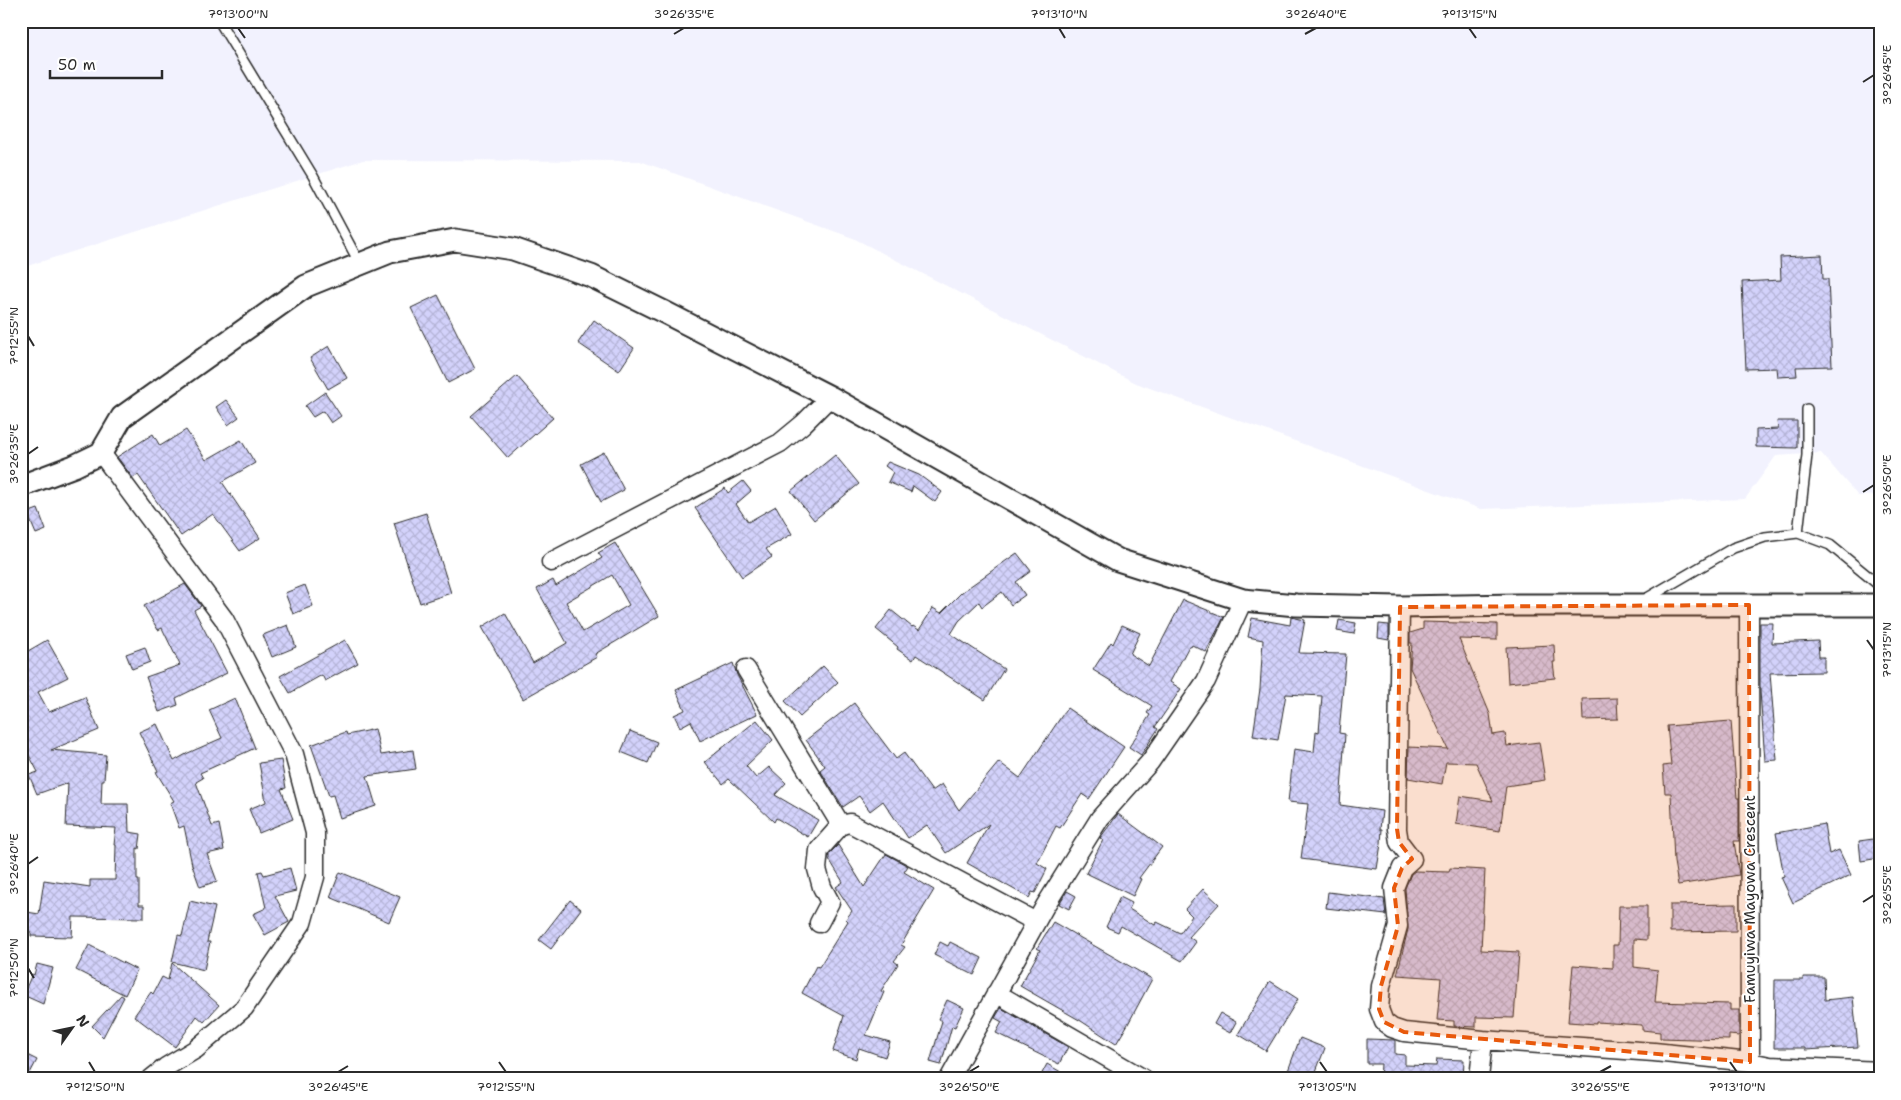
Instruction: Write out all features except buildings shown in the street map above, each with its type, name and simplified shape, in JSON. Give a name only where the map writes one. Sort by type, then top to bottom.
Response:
[{"type":"street","points":[[21,486],[74,466],[101,453],[122,417],[306,286],[390,252],[455,240],[513,249],[591,276],[830,397],[1118,560],[1243,600],[1296,605],[1400,607],[1518,605],[1880,605]]},
{"type":"street","points":[[551,562],[780,442],[803,424],[830,397]]},
{"type":"street","points":[[101,453],[224,619],[294,754],[315,833],[315,877],[302,924],[244,1008],[196,1049],[150,1079]]},
{"type":"street","points":[[949,1079],[1036,922],[1100,818],[1150,762],[1206,681],[1243,600]]},
{"type":"street","name":"Famuyiwa Mayowa Crescent","points":[[1749,605],[1750,1062]]},
{"type":"street","points":[[1400,607],[1397,829],[1399,842],[1412,859],[1402,868],[1394,888],[1398,926],[1381,986],[1379,1009],[1384,1022],[1404,1032],[1483,1040],[1654,1052],[1750,1062],[1770,1066],[1880,1071]]},
{"type":"street","points":[[746,669],[841,825]]},
{"type":"street","points":[[819,923],[830,902],[822,888],[818,869],[819,850],[841,825],[850,823],[1036,922]]},
{"type":"street","points":[[996,993],[1144,1079]]},
{"type":"street","points":[[1479,1079],[1483,1040]]},
{"type":"lane","points":[[219,21],[313,176],[360,264]]},
{"type":"lane","points":[[1798,533],[1807,455],[1807,409]]},
{"type":"lane","points":[[1633,606],[1733,548],[1765,537],[1798,533],[1830,545],[1880,586]]},
{"type":"highlighted area","points":[[1749,605],[1750,1062],[1404,1032],[1384,1022],[1379,1009],[1381,986],[1398,926],[1394,888],[1402,868],[1412,859],[1399,842],[1397,829],[1400,607]]},
{"type":"shaded area","points":[[21,21],[1880,21],[1880,495],[1858,496],[1821,453],[1776,456],[1745,499],[1481,509],[1136,383],[853,238],[640,161],[363,160],[21,268]]}]
